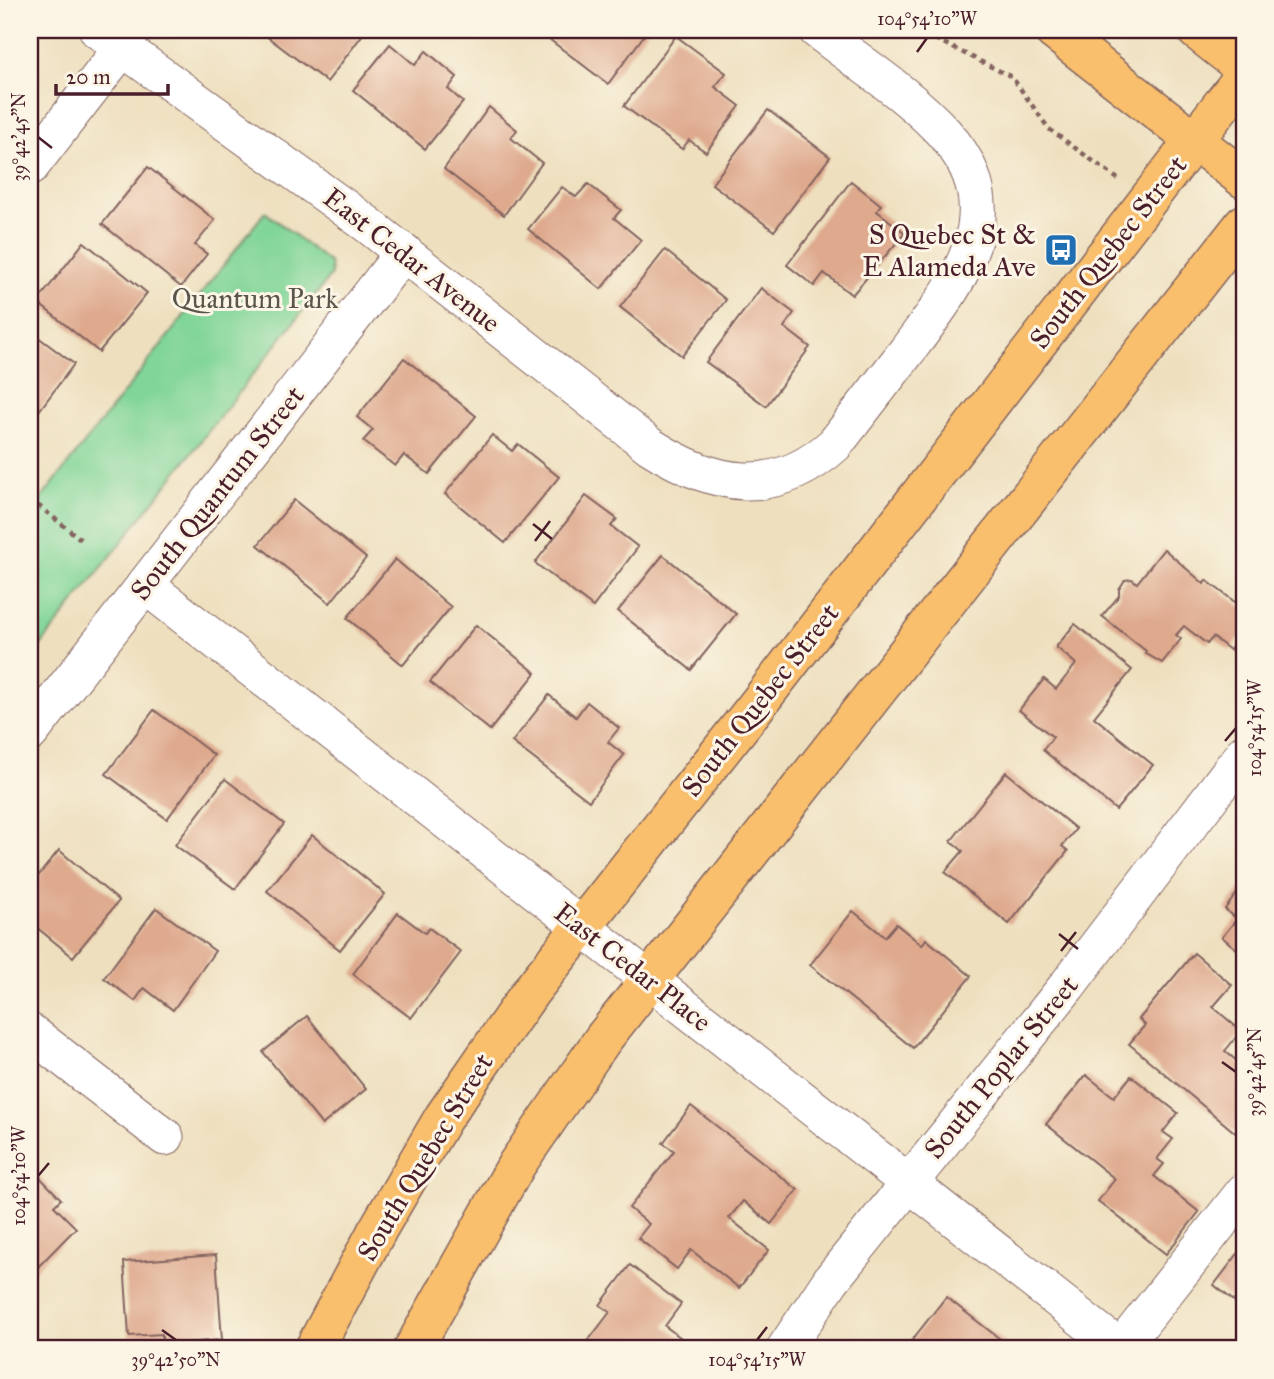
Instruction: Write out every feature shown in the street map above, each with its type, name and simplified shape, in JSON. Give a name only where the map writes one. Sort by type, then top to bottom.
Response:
[{"type":"main road","points":[[1054,30],[1244,179]]},
{"type":"main road","points":[[1196,30],[1244,68]]},
{"type":"main road","name":"South Quebec Street","points":[[314,1349],[378,1229],[443,1118],[531,991],[1244,76]]},
{"type":"main road","points":[[413,1349],[517,1164],[603,1039],[1244,224]]},
{"type":"street","name":"East Cedar Avenue","points":[[111,38],[404,252],[650,446],[701,474],[729,480],[758,481],[787,476],[814,463],[835,444],[943,303],[962,274],[974,246],[978,218],[967,166],[946,135],[923,113],[817,30]]},
{"type":"street","points":[[30,167],[111,38]]},
{"type":"street","name":"South Quantum Street","points":[[30,733],[404,252]]},
{"type":"street","name":"East Cedar Place","points":[[145,585],[1121,1349]]},
{"type":"street","name":"South Poplar Street","points":[[785,1349],[809,1310],[1067,986],[1244,753]]},
{"type":"street","points":[[30,1032],[165,1137]]},
{"type":"street","points":[[1121,1349],[1244,1192]]},
{"type":"path","points":[[917,30],[1012,78],[1049,129],[1114,176]]},
{"type":"path","points":[[30,499],[83,541]]},
{"type":"green space","name":"Quantum Park","points":[[265,212],[330,263],[331,275],[30,659],[30,513]]},
{"type":"building","points":[[269,30],[366,30],[327,82],[265,35]]},
{"type":"building","points":[[550,30],[648,30],[608,84],[545,36]]},
{"type":"building","points":[[676,36],[726,73],[715,87],[740,106],[706,152],[689,140],[682,149],[624,106]]},
{"type":"building","points":[[390,44],[415,65],[426,51],[457,77],[448,89],[463,102],[425,149],[353,90]]},
{"type":"building","points":[[489,107],[517,130],[511,138],[542,163],[504,215],[444,169]]},
{"type":"building","points":[[768,110],[830,157],[774,231],[712,184]]},
{"type":"building","points":[[148,167],[215,220],[195,245],[207,254],[181,287],[102,224]]},
{"type":"building","points":[[851,181],[881,205],[877,211],[905,233],[852,295],[824,273],[814,286],[787,265]]},
{"type":"building","points":[[588,184],[621,210],[614,218],[641,240],[601,289],[528,229],[562,187],[576,197]]},
{"type":"building","points":[[84,242],[147,293],[99,352],[37,302]]},
{"type":"building","points":[[665,250],[726,300],[682,356],[620,307]]},
{"type":"building","points":[[761,288],[794,313],[784,327],[810,347],[766,406],[706,362]]},
{"type":"building","points":[[30,331],[74,364],[30,423]]},
{"type":"building","points":[[404,358],[476,416],[429,474],[404,455],[395,466],[363,441],[373,430],[357,417]]},
{"type":"building","points":[[492,435],[512,451],[518,444],[559,477],[505,543],[445,494]]},
{"type":"building","points":[[586,496],[617,519],[611,526],[638,547],[593,607],[535,563]]},
{"type":"building","points":[[294,500],[366,558],[330,603],[258,545]]},
{"type":"building","points":[[1164,549],[1204,584],[1206,580],[1244,609],[1244,631],[1230,650],[1213,637],[1207,644],[1184,626],[1176,635],[1181,639],[1162,663],[1145,653],[1146,651],[1102,616],[1119,596],[1119,589],[1125,580],[1132,579],[1137,583]]},
{"type":"building","points":[[663,555],[736,614],[691,670],[618,611]]},
{"type":"building","points":[[395,559],[451,607],[403,665],[347,618]]},
{"type":"building","points":[[1075,624],[1132,670],[1094,717],[1153,765],[1116,810],[1043,750],[1053,737],[1019,710],[1044,679],[1056,689],[1076,664],[1056,647]]},
{"type":"building","points":[[476,625],[536,673],[490,730],[430,682]]},
{"type":"building","points":[[549,695],[576,717],[587,702],[619,728],[608,742],[624,755],[589,801],[512,742]]},
{"type":"building","points":[[154,710],[214,755],[167,819],[106,774]]},
{"type":"building","points":[[1006,772],[1076,829],[1062,846],[1068,851],[1009,924],[945,872],[963,851],[951,841]]},
{"type":"building","points":[[225,779],[284,824],[235,889],[175,845]]},
{"type":"building","points":[[312,835],[385,894],[340,950],[267,891]]},
{"type":"building","points":[[59,850],[119,901],[73,957],[30,922],[30,886]]},
{"type":"building","points":[[1244,884],[1244,955],[1222,937],[1237,919],[1225,909]]},
{"type":"building","points":[[156,908],[215,951],[173,1010],[144,988],[135,1001],[104,978]]},
{"type":"building","points":[[853,911],[885,937],[896,924],[922,945],[926,939],[971,976],[913,1048],[810,965]]},
{"type":"building","points":[[398,913],[425,933],[429,928],[461,952],[411,1018],[353,974]]},
{"type":"building","points":[[1194,953],[1232,985],[1213,1007],[1241,1031],[1225,1051],[1244,1067],[1244,1140],[1129,1044],[1145,1025],[1139,1019]]},
{"type":"building","points":[[307,1016],[366,1089],[322,1125],[263,1052]]},
{"type":"building","points":[[1086,1075],[1114,1097],[1131,1076],[1178,1113],[1163,1132],[1173,1139],[1157,1159],[1164,1164],[1154,1176],[1199,1212],[1166,1254],[1098,1201],[1115,1179],[1046,1124]]},
{"type":"building","points":[[691,1106],[798,1190],[771,1224],[743,1201],[729,1218],[769,1250],[739,1288],[691,1250],[677,1269],[638,1238],[649,1224],[629,1208],[674,1151],[663,1143]]},
{"type":"building","points":[[30,1167],[61,1199],[54,1206],[76,1228],[30,1275]]},
{"type":"building","points":[[1240,1251],[1244,1254],[1244,1309],[1214,1285]]},
{"type":"building","points":[[216,1255],[222,1340],[162,1345],[162,1334],[129,1336],[124,1262]]},
{"type":"building","points":[[630,1265],[681,1304],[665,1326],[696,1349],[582,1349],[610,1312],[600,1305]]},
{"type":"building","points":[[946,1297],[1013,1349],[905,1349]]},
{"type":"place","name":"S Quebec St & E Alameda Ave","points":[[1061,250]]}]
